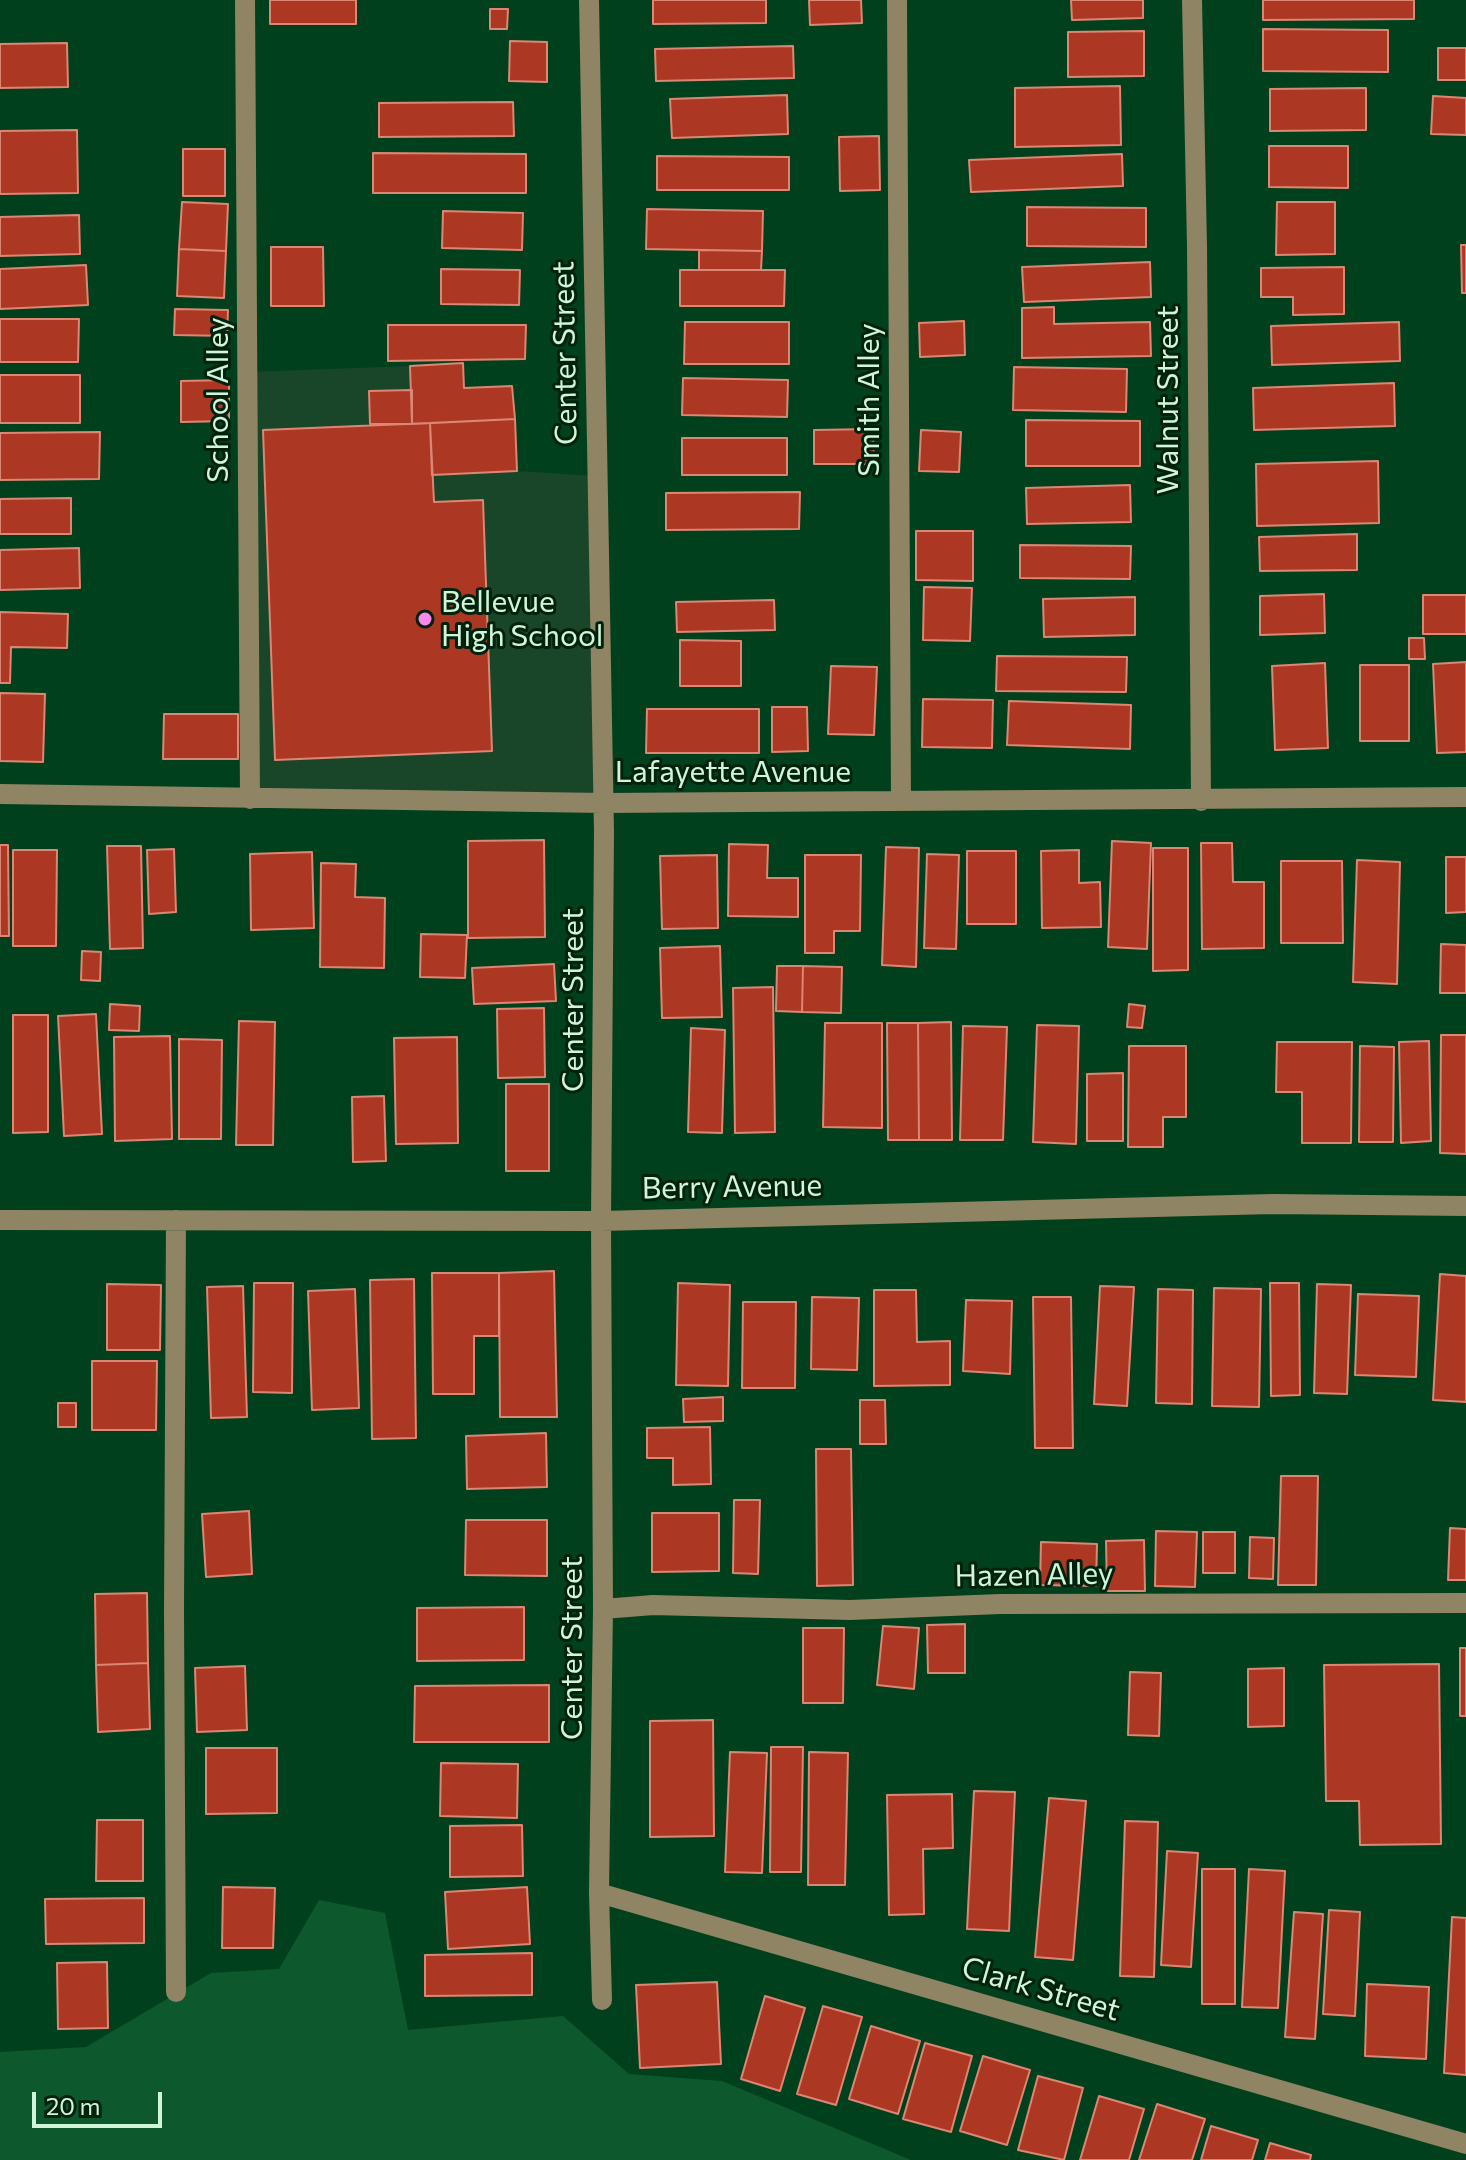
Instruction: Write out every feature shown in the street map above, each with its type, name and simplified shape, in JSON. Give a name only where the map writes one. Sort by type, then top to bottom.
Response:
[{"type":"street","name":"School Alley","points":[[245,0],[250,799]]},
{"type":"street","name":"Center Street","points":[[589,0],[604,803],[601,1221],[603,1609],[599,1893],[602,2000]]},
{"type":"street","name":"Smith Alley","points":[[897,0],[901,801]]},
{"type":"street","name":"Walnut Street","points":[[1192,0],[1201,801]]},
{"type":"street","name":"Lafayette Avenue","points":[[0,794],[604,803],[1466,797]]},
{"type":"street","name":"Berry Avenue","points":[[0,1220],[601,1221],[1273,1204],[1466,1206]]},
{"type":"street","points":[[176,1220],[176,1992]]},
{"type":"street","name":"Hazen Alley","points":[[603,1609],[653,1605],[850,1610],[1000,1604],[1466,1603]]},
{"type":"street","name":"Clark Street","points":[[599,1893],[1466,2144]]},
{"type":"shaded area","name":"Bellevue High School","points":[[410,366],[412,390],[430,423],[433,475],[517,471],[597,476],[604,803],[250,799],[248,372]]},
{"type":"shaded area","points":[[319,1900],[385,1913],[408,2030],[563,2016],[629,2074],[722,2081],[911,2160],[0,2160],[0,2052],[86,2047],[211,1973],[279,1969]]},
{"type":"building","points":[[270,0],[356,0],[356,24],[270,24]]},
{"type":"building","points":[[653,0],[766,0],[766,23],[653,24]]},
{"type":"building","points":[[809,0],[861,0],[862,23],[810,25]]},
{"type":"building","points":[[1071,0],[1143,0],[1143,18],[1072,20]]},
{"type":"building","points":[[1263,0],[1414,0],[1414,19],[1263,20]]},
{"type":"building","points":[[490,9],[508,9],[507,29],[490,29]]},
{"type":"building","points":[[1263,29],[1388,30],[1388,72],[1263,71]]},
{"type":"building","points":[[1144,31],[1144,76],[1068,77],[1068,32]]},
{"type":"building","points":[[510,41],[547,42],[547,82],[509,81]]},
{"type":"building","points":[[67,43],[68,87],[0,88],[0,44]]},
{"type":"building","points":[[793,46],[794,78],[656,81],[655,49]]},
{"type":"building","points":[[1438,48],[1466,48],[1466,80],[1438,80]]},
{"type":"building","points":[[1120,86],[1121,145],[1015,147],[1015,88]]},
{"type":"building","points":[[1366,88],[1366,130],[1270,131],[1270,89]]},
{"type":"building","points":[[787,95],[788,134],[672,138],[670,99]]},
{"type":"building","points":[[1433,96],[1466,98],[1466,135],[1431,134]]},
{"type":"building","points":[[513,102],[514,136],[379,137],[379,103]]},
{"type":"building","points":[[77,130],[78,193],[0,194],[0,131]]},
{"type":"building","points":[[879,136],[880,190],[840,191],[839,137]]},
{"type":"building","points":[[1269,146],[1348,146],[1348,188],[1269,187]]},
{"type":"building","points":[[183,149],[225,149],[225,196],[183,196]]},
{"type":"building","points":[[373,153],[526,154],[526,193],[373,193]]},
{"type":"building","points":[[1122,154],[1123,186],[971,192],[969,160]]},
{"type":"building","points":[[657,156],[789,157],[789,190],[657,190]]},
{"type":"building","points":[[182,202],[228,204],[226,251],[179,249]]},
{"type":"building","points":[[1277,202],[1335,202],[1335,254],[1276,255]]},
{"type":"building","points":[[1027,207],[1146,208],[1146,247],[1027,246]]},
{"type":"building","points":[[647,209],[763,211],[762,251],[646,249]]},
{"type":"building","points":[[443,211],[523,213],[522,250],[442,248]]},
{"type":"building","points":[[79,215],[80,254],[0,256],[0,217]]},
{"type":"building","points":[[1461,245],[1466,245],[1466,293],[1462,293]]},
{"type":"building","points":[[271,247],[323,247],[324,306],[271,306]]},
{"type":"building","points":[[179,249],[226,251],[224,298],[177,296]]},
{"type":"building","points":[[699,250],[762,251],[761,270],[699,270]]},
{"type":"building","points":[[1150,262],[1151,297],[1024,302],[1022,267]]},
{"type":"building","points":[[86,265],[88,305],[0,309],[0,269]]},
{"type":"building","points":[[1344,267],[1344,314],[1293,315],[1293,297],[1261,297],[1261,268]]},
{"type":"building","points":[[441,269],[520,270],[519,305],[441,304]]},
{"type":"building","points":[[680,270],[785,270],[784,306],[680,306]]},
{"type":"building","points":[[1054,307],[1054,324],[1150,322],[1151,356],[1022,358],[1022,308]]},
{"type":"building","points":[[175,309],[228,310],[227,336],[174,335]]},
{"type":"building","points":[[0,319],[79,319],[78,362],[0,362]]},
{"type":"building","points":[[964,321],[965,355],[920,357],[919,323]]},
{"type":"building","points":[[685,322],[789,322],[789,364],[684,364]]},
{"type":"building","points":[[1399,322],[1400,361],[1272,365],[1271,326]]},
{"type":"building","points":[[388,325],[526,325],[525,359],[388,361]]},
{"type":"building","points":[[463,363],[464,388],[512,386],[515,419],[412,424],[410,366]]},
{"type":"building","points":[[1014,367],[1127,369],[1126,412],[1013,410]]},
{"type":"building","points":[[0,375],[80,375],[80,423],[0,423]]},
{"type":"building","points":[[683,378],[788,380],[787,417],[682,415]]},
{"type":"building","points":[[229,380],[229,421],[181,422],[181,381]]},
{"type":"building","points":[[1394,383],[1395,426],[1254,430],[1253,388]]},
{"type":"building","points":[[412,390],[412,424],[370,424],[369,391]]},
{"type":"building","points":[[515,419],[517,471],[432,475],[430,423]]},
{"type":"building","points":[[1026,420],[1140,421],[1140,466],[1026,466]]},
{"type":"building","points":[[430,423],[434,502],[483,500],[492,751],[275,760],[263,430]]},
{"type":"building","points":[[873,429],[874,464],[814,464],[814,430]]},
{"type":"building","points":[[921,430],[961,432],[959,472],[919,471]]},
{"type":"building","points":[[100,432],[99,479],[0,480],[0,433]]},
{"type":"building","points":[[682,438],[787,438],[787,475],[682,475]]},
{"type":"building","points":[[1378,461],[1379,523],[1257,526],[1256,464]]},
{"type":"building","points":[[1130,485],[1131,522],[1027,524],[1026,488]]},
{"type":"building","points":[[800,492],[799,529],[666,530],[666,493]]},
{"type":"building","points":[[71,498],[71,534],[0,534],[0,499]]},
{"type":"building","points":[[916,531],[973,531],[973,581],[916,580]]},
{"type":"building","points":[[1357,534],[1357,570],[1260,571],[1259,537]]},
{"type":"building","points":[[1020,545],[1131,546],[1130,579],[1020,578]]},
{"type":"building","points":[[79,548],[80,588],[0,590],[0,550]]},
{"type":"building","points":[[924,587],[972,588],[970,641],[923,640]]},
{"type":"building","points":[[1324,594],[1325,633],[1260,635],[1260,596]]},
{"type":"building","points":[[1423,595],[1466,595],[1466,634],[1423,634]]},
{"type":"building","points":[[1135,597],[1135,635],[1044,637],[1043,599]]},
{"type":"building","points":[[774,600],[775,630],[677,632],[676,602]]},
{"type":"building","points":[[0,612],[68,614],[67,648],[11,647],[10,683],[0,683]]},
{"type":"building","points":[[1409,638],[1424,638],[1425,659],[1409,659]]},
{"type":"building","points":[[680,640],[741,641],[741,686],[680,686]]},
{"type":"building","points":[[997,656],[1127,657],[1126,692],[996,691]]},
{"type":"building","points":[[1466,662],[1466,752],[1437,753],[1433,664]]},
{"type":"building","points":[[1325,663],[1328,748],[1275,750],[1272,666]]},
{"type":"building","points":[[1360,665],[1409,665],[1409,741],[1360,741]]},
{"type":"building","points":[[831,666],[877,667],[874,735],[828,734]]},
{"type":"building","points":[[0,693],[45,694],[43,762],[0,761]]},
{"type":"building","points":[[923,699],[993,700],[992,748],[922,747]]},
{"type":"building","points":[[1009,701],[1131,705],[1130,749],[1007,745]]},
{"type":"building","points":[[772,707],[807,707],[808,751],[772,752]]},
{"type":"building","points":[[647,709],[759,709],[759,753],[646,753]]},
{"type":"building","points":[[164,714],[238,714],[238,759],[163,759]]},
{"type":"building","points":[[544,840],[545,937],[468,938],[468,841]]},
{"type":"building","points":[[1112,841],[1151,843],[1147,949],[1108,947]]},
{"type":"building","points":[[1201,843],[1232,843],[1233,882],[1264,882],[1264,948],[1202,949]]},
{"type":"building","points":[[729,844],[768,845],[767,878],[798,878],[798,917],[728,916]]},
{"type":"building","points":[[0,845],[8,845],[9,936],[0,936]]},
{"type":"building","points":[[107,846],[141,846],[143,948],[110,949]]},
{"type":"building","points":[[886,847],[919,848],[916,967],[882,965]]},
{"type":"building","points":[[1153,848],[1188,848],[1188,970],[1153,971]]},
{"type":"building","points":[[174,849],[176,912],[149,914],[147,850]]},
{"type":"building","points":[[13,850],[57,850],[56,946],[13,946]]},
{"type":"building","points":[[1079,850],[1079,883],[1100,882],[1101,927],[1042,928],[1041,851]]},
{"type":"building","points":[[967,851],[1016,851],[1016,924],[967,924]]},
{"type":"building","points":[[312,852],[314,928],[251,930],[250,854]]},
{"type":"building","points":[[927,854],[959,855],[956,949],[924,948]]},
{"type":"building","points":[[717,855],[718,928],[662,929],[660,856]]},
{"type":"building","points":[[805,855],[861,855],[860,931],[834,931],[834,953],[805,953]]},
{"type":"building","points":[[1446,857],[1466,857],[1466,912],[1446,913]]},
{"type":"building","points":[[1357,860],[1400,862],[1397,984],[1353,982]]},
{"type":"building","points":[[1281,861],[1342,861],[1343,943],[1281,943]]},
{"type":"building","points":[[321,863],[356,864],[355,897],[385,898],[384,968],[320,967]]},
{"type":"building","points":[[421,934],[467,935],[465,978],[420,977]]},
{"type":"building","points":[[1441,944],[1466,945],[1466,993],[1440,993]]},
{"type":"building","points":[[720,946],[722,1017],[662,1018],[660,948]]},
{"type":"building","points":[[82,951],[101,952],[100,981],[81,980]]},
{"type":"building","points":[[554,964],[556,1001],[474,1004],[472,968]]},
{"type":"building","points":[[777,966],[803,966],[802,1012],[776,1011]]},
{"type":"building","points":[[803,966],[842,967],[841,1013],[802,1012]]},
{"type":"building","points":[[773,987],[775,1132],[735,1133],[733,988]]},
{"type":"building","points":[[110,1004],[140,1006],[139,1031],[109,1030]]},
{"type":"building","points":[[1129,1004],[1145,1006],[1142,1028],[1127,1027]]},
{"type":"building","points":[[544,1008],[545,1077],[498,1078],[497,1009]]},
{"type":"building","points":[[96,1014],[102,1134],[64,1136],[58,1016]]},
{"type":"building","points":[[13,1015],[48,1015],[48,1132],[13,1133]]},
{"type":"building","points":[[239,1021],[275,1022],[273,1145],[236,1145]]},
{"type":"building","points":[[951,1022],[952,1140],[919,1140],[918,1023]]},
{"type":"building","points":[[825,1023],[882,1023],[882,1128],[823,1127]]},
{"type":"building","points":[[887,1023],[918,1023],[919,1140],[888,1140]]},
{"type":"building","points":[[1037,1025],[1079,1026],[1076,1144],[1033,1142]]},
{"type":"building","points":[[963,1026],[1007,1027],[1003,1140],[960,1140]]},
{"type":"building","points":[[691,1028],[725,1030],[722,1133],[688,1132]]},
{"type":"building","points":[[1441,1035],[1466,1035],[1466,1154],[1440,1153]]},
{"type":"building","points":[[170,1036],[172,1139],[115,1141],[114,1037]]},
{"type":"building","points":[[457,1037],[458,1143],[396,1144],[394,1038]]},
{"type":"building","points":[[179,1039],[222,1040],[221,1139],[179,1139]]},
{"type":"building","points":[[1429,1041],[1431,1141],[1401,1143],[1399,1042]]},
{"type":"building","points":[[1277,1042],[1352,1042],[1351,1143],[1302,1143],[1302,1092],[1276,1092]]},
{"type":"building","points":[[1129,1046],[1186,1046],[1186,1117],[1163,1117],[1163,1147],[1128,1147]]},
{"type":"building","points":[[1360,1046],[1394,1047],[1393,1142],[1359,1142]]},
{"type":"building","points":[[1123,1073],[1123,1141],[1087,1141],[1087,1074]]},
{"type":"building","points":[[506,1084],[549,1084],[549,1171],[506,1171]]},
{"type":"building","points":[[384,1096],[386,1161],[353,1162],[352,1097]]},
{"type":"building","points":[[554,1271],[557,1417],[500,1417],[499,1273]]},
{"type":"building","points":[[432,1273],[499,1273],[499,1336],[474,1336],[474,1394],[433,1394]]},
{"type":"building","points":[[1440,1274],[1466,1276],[1466,1402],[1433,1400]]},
{"type":"building","points":[[414,1279],[416,1438],[372,1439],[370,1280]]},
{"type":"building","points":[[254,1283],[293,1283],[292,1393],[253,1392]]},
{"type":"building","points":[[678,1283],[730,1285],[728,1386],[676,1385]]},
{"type":"building","points":[[1270,1283],[1299,1283],[1300,1395],[1271,1396]]},
{"type":"building","points":[[107,1284],[161,1285],[160,1350],[107,1350]]},
{"type":"building","points":[[1317,1284],[1351,1285],[1347,1394],[1314,1393]]},
{"type":"building","points":[[243,1286],[247,1417],[211,1418],[207,1287]]},
{"type":"building","points":[[1100,1286],[1134,1287],[1127,1406],[1094,1404]]},
{"type":"building","points":[[1214,1288],[1261,1289],[1259,1407],[1212,1406]]},
{"type":"building","points":[[355,1289],[359,1408],[312,1410],[308,1291]]},
{"type":"building","points":[[1158,1289],[1193,1290],[1192,1404],[1156,1403]]},
{"type":"building","points":[[874,1290],[916,1290],[917,1342],[950,1341],[950,1385],[874,1386]]},
{"type":"building","points":[[1358,1294],[1419,1296],[1416,1377],[1355,1375]]},
{"type":"building","points":[[812,1297],[859,1298],[857,1370],[811,1369]]},
{"type":"building","points":[[1033,1297],[1071,1297],[1073,1448],[1035,1448]]},
{"type":"building","points":[[966,1300],[1012,1301],[1010,1374],[963,1371]]},
{"type":"building","points":[[743,1302],[796,1302],[795,1388],[742,1388]]},
{"type":"building","points":[[92,1361],[157,1361],[156,1430],[92,1430]]},
{"type":"building","points":[[723,1397],[723,1421],[684,1422],[683,1399]]},
{"type":"building","points":[[860,1400],[885,1400],[886,1444],[860,1444]]},
{"type":"building","points":[[58,1403],[76,1403],[76,1427],[58,1427]]},
{"type":"building","points":[[710,1427],[711,1484],[673,1485],[673,1458],[647,1458],[647,1428]]},
{"type":"building","points":[[546,1433],[547,1487],[467,1489],[466,1436]]},
{"type":"building","points":[[816,1449],[851,1449],[853,1585],[817,1586]]},
{"type":"building","points":[[1281,1476],[1318,1476],[1316,1585],[1278,1585]]},
{"type":"building","points":[[734,1500],[760,1500],[758,1574],[733,1573]]},
{"type":"building","points":[[249,1511],[252,1574],[206,1577],[202,1514]]},
{"type":"building","points":[[652,1513],[719,1513],[719,1571],[652,1572]]},
{"type":"building","points":[[466,1520],[547,1520],[547,1576],[465,1575]]},
{"type":"building","points":[[1450,1528],[1466,1529],[1466,1580],[1448,1580]]},
{"type":"building","points":[[1156,1531],[1197,1532],[1195,1587],[1155,1586]]},
{"type":"building","points":[[1203,1532],[1235,1532],[1235,1573],[1203,1573]]},
{"type":"building","points":[[1250,1537],[1274,1538],[1273,1579],[1249,1578]]},
{"type":"building","points":[[1144,1540],[1145,1591],[1107,1591],[1106,1541]]},
{"type":"building","points":[[1041,1542],[1097,1544],[1096,1586],[1040,1585]]},
{"type":"building","points":[[147,1593],[148,1663],[96,1665],[95,1594]]},
{"type":"building","points":[[524,1607],[524,1660],[417,1661],[417,1608]]},
{"type":"building","points":[[965,1624],[965,1673],[928,1673],[927,1625]]},
{"type":"building","points":[[883,1626],[919,1628],[914,1689],[877,1685]]},
{"type":"building","points":[[803,1628],[844,1628],[843,1703],[803,1703]]},
{"type":"building","points":[[1460,1648],[1466,1648],[1466,1716],[1460,1716]]},
{"type":"building","points":[[148,1663],[150,1729],[98,1732],[96,1665]]},
{"type":"building","points":[[1439,1664],[1441,1844],[1360,1845],[1359,1801],[1326,1801],[1324,1665]]},
{"type":"building","points":[[245,1666],[247,1730],[197,1732],[195,1668]]},
{"type":"building","points":[[1284,1668],[1284,1726],[1248,1727],[1248,1669]]},
{"type":"building","points":[[1130,1672],[1161,1673],[1159,1736],[1128,1735]]},
{"type":"building","points":[[549,1685],[549,1742],[414,1742],[415,1686]]},
{"type":"building","points":[[713,1720],[714,1836],[650,1837],[650,1721]]},
{"type":"building","points":[[771,1747],[803,1747],[801,1872],[770,1872]]},
{"type":"building","points":[[206,1748],[277,1748],[277,1813],[206,1814]]},
{"type":"building","points":[[730,1752],[767,1753],[762,1873],[725,1872]]},
{"type":"building","points":[[809,1752],[848,1753],[845,1885],[808,1885]]},
{"type":"building","points":[[441,1763],[518,1764],[517,1818],[440,1816]]},
{"type":"building","points":[[974,1791],[1015,1792],[1009,1931],[967,1929]]},
{"type":"building","points":[[952,1794],[953,1848],[923,1849],[924,1914],[889,1915],[887,1795]]},
{"type":"building","points":[[1049,1798],[1086,1801],[1073,1960],[1035,1957]]},
{"type":"building","points":[[97,1820],[143,1820],[143,1881],[96,1881]]},
{"type":"building","points":[[1125,1821],[1158,1822],[1154,1977],[1120,1976]]},
{"type":"building","points":[[522,1825],[523,1876],[450,1877],[450,1826]]},
{"type":"building","points":[[1167,1851],[1198,1853],[1191,1967],[1161,1965]]},
{"type":"building","points":[[1202,1869],[1235,1869],[1235,2004],[1202,2004]]},
{"type":"building","points":[[1249,1869],[1285,1871],[1278,2008],[1242,2007]]},
{"type":"building","points":[[223,1887],[275,1888],[273,1948],[222,1948]]},
{"type":"building","points":[[527,1887],[530,1944],[448,1949],[445,1892]]},
{"type":"building","points":[[144,1898],[144,1943],[46,1944],[45,1899]]},
{"type":"building","points":[[1329,1910],[1360,1912],[1355,2016],[1323,2014]]},
{"type":"building","points":[[1294,1912],[1323,1914],[1315,2039],[1285,2037]]},
{"type":"building","points":[[1452,1917],[1466,1918],[1466,2075],[1444,2073]]},
{"type":"building","points":[[532,1953],[532,1995],[425,1996],[425,1955]]},
{"type":"building","points":[[107,1962],[108,2028],[58,2029],[57,1963]]},
{"type":"building","points":[[717,1982],[721,2064],[640,2068],[636,1985]]},
{"type":"building","points":[[1367,1984],[1429,1987],[1426,2059],[1365,2056]]},
{"type":"building","points":[[765,1996],[805,2008],[780,2091],[741,2079]]},
{"type":"building","points":[[823,2006],[862,2017],[836,2105],[797,2094]]},
{"type":"building","points":[[871,2026],[920,2041],[898,2114],[849,2099]]},
{"type":"building","points":[[925,2043],[972,2056],[951,2132],[903,2119]]},
{"type":"building","points":[[983,2056],[1030,2070],[1007,2145],[960,2131]]},
{"type":"building","points":[[1038,2076],[1083,2088],[1064,2160],[1018,2150]]},
{"type":"building","points":[[1099,2096],[1144,2109],[1129,2160],[1080,2160]]},
{"type":"building","points":[[1157,2104],[1205,2119],[1192,2160],[1139,2160]]},
{"type":"building","points":[[1211,2126],[1258,2140],[1252,2160],[1201,2160]]},
{"type":"building","points":[[1270,2143],[1311,2155],[1310,2160],[1265,2160]]},
{"type":"place","name":"Bellevue High School","points":[[425,619]]}]
